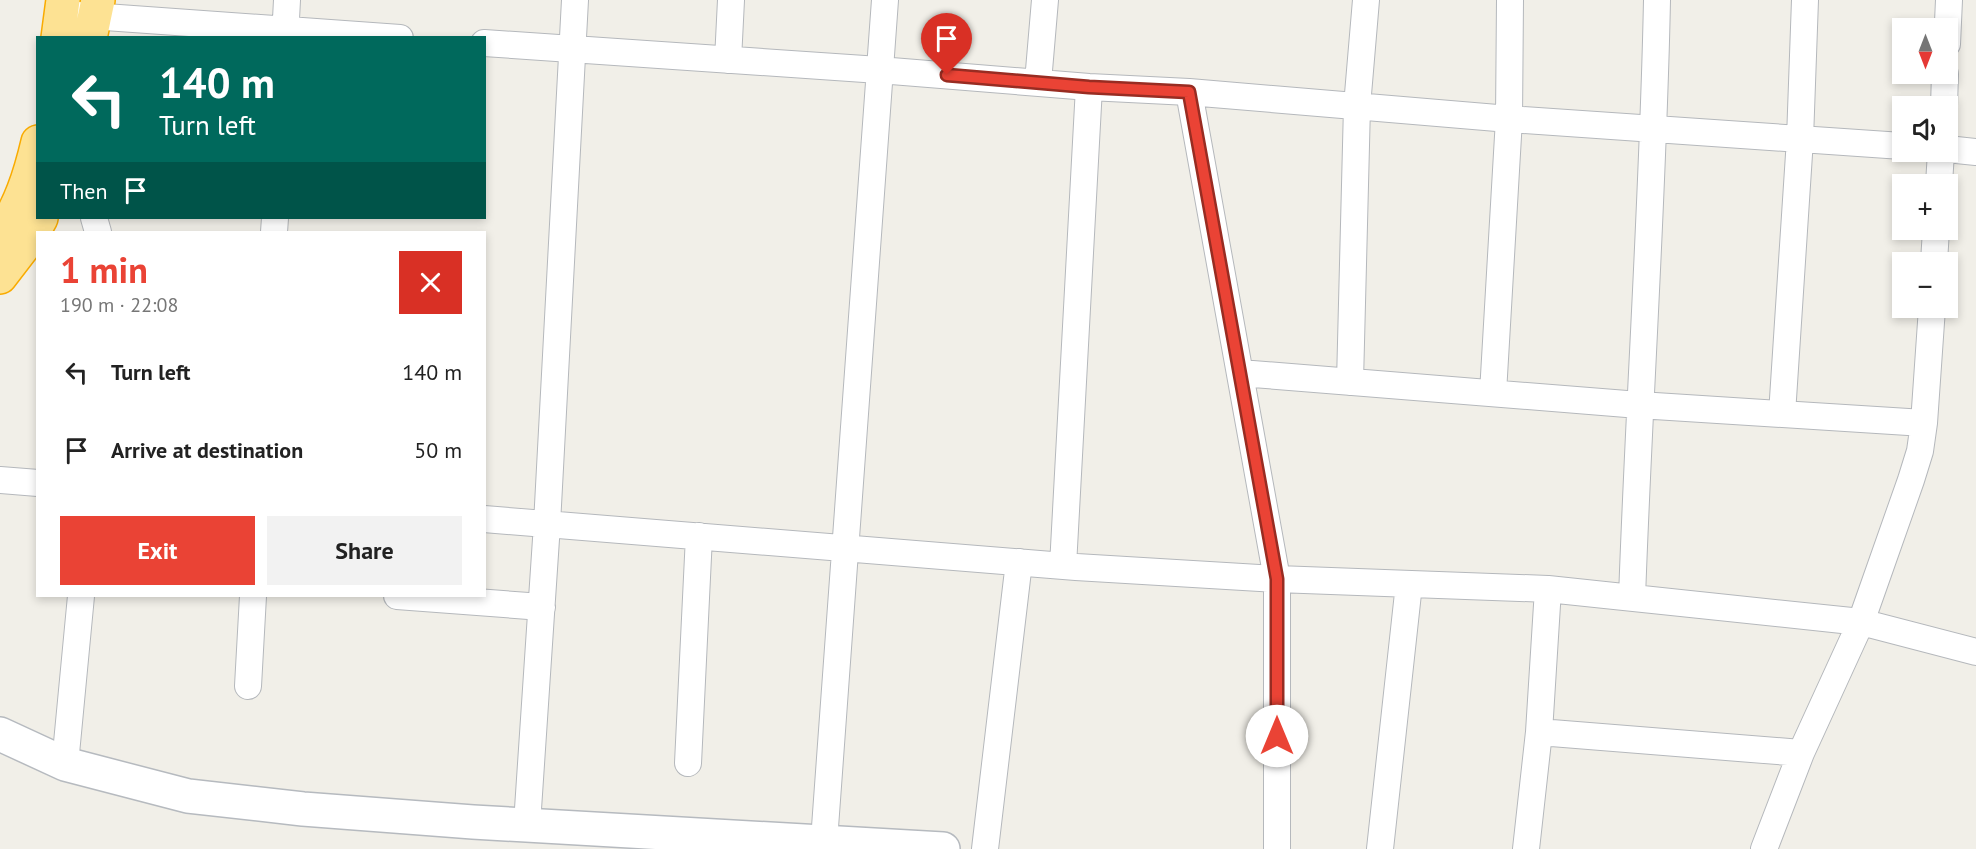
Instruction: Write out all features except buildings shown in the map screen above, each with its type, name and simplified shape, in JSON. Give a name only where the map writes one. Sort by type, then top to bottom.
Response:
[{"type":"highway","points":[[0,235],[12,218],[25,189],[36,149]]},
{"type":"highway","points":[[0,277],[30,238],[40,219]]},
{"type":"street","points":[[286,34],[287,0]]},
{"type":"street","points":[[527,824],[547,524],[575,0]]},
{"type":"street","points":[[728,60],[731,0]]},
{"type":"street","points":[[824,841],[885,0]]},
{"type":"street","points":[[1038,82],[1045,0]]},
{"type":"street","points":[[1350,381],[1357,106],[1366,0]]},
{"type":"street","points":[[1493,393],[1509,119],[1510,0]]},
{"type":"street","points":[[1632,598],[1639,405],[1654,129],[1657,0]]},
{"type":"street","points":[[1782,414],[1800,139],[1805,0]]},
{"type":"street","points":[[1948,18],[1949,0]]},
{"type":"street","points":[[61,17],[286,34],[343,36]]},
{"type":"street","points":[[486,43],[1089,87],[1189,92],[1509,119],[1892,145]]},
{"type":"street","points":[[1063,566],[1089,87]]},
{"type":"street","points":[[1189,92],[1277,579],[1277,849]]},
{"type":"street","points":[[1958,150],[1976,152]]},
{"type":"street","points":[[1764,849],[1801,753],[1862,622],[1911,480],[1920,451],[1924,423],[1931,318]]},
{"type":"street","points":[[1240,373],[1639,405],[1924,423]]},
{"type":"street","points":[[0,480],[36,483]]},
{"type":"street","points":[[486,519],[1063,566],[1277,579],[1548,589],[1862,622],[1976,652]]},
{"type":"street","points":[[687,763],[699,536]]},
{"type":"street","points":[[985,849],[1018,562]]},
{"type":"street","points":[[1380,849],[1409,584]]},
{"type":"street","points":[[1526,849],[1539,732],[1548,589]]},
{"type":"street","points":[[65,764],[81,597]]},
{"type":"street","points":[[248,686],[253,597]]},
{"type":"street","points":[[410,597],[542,607]]},
{"type":"street","points":[[1539,732],[1801,753]]},
{"type":"street","points":[[0,734],[65,764],[188,796],[303,809],[943,849]]},
{"type":"route","points":[[947,75],[1089,87],[1189,92],[1277,579],[1277,736]]}]
